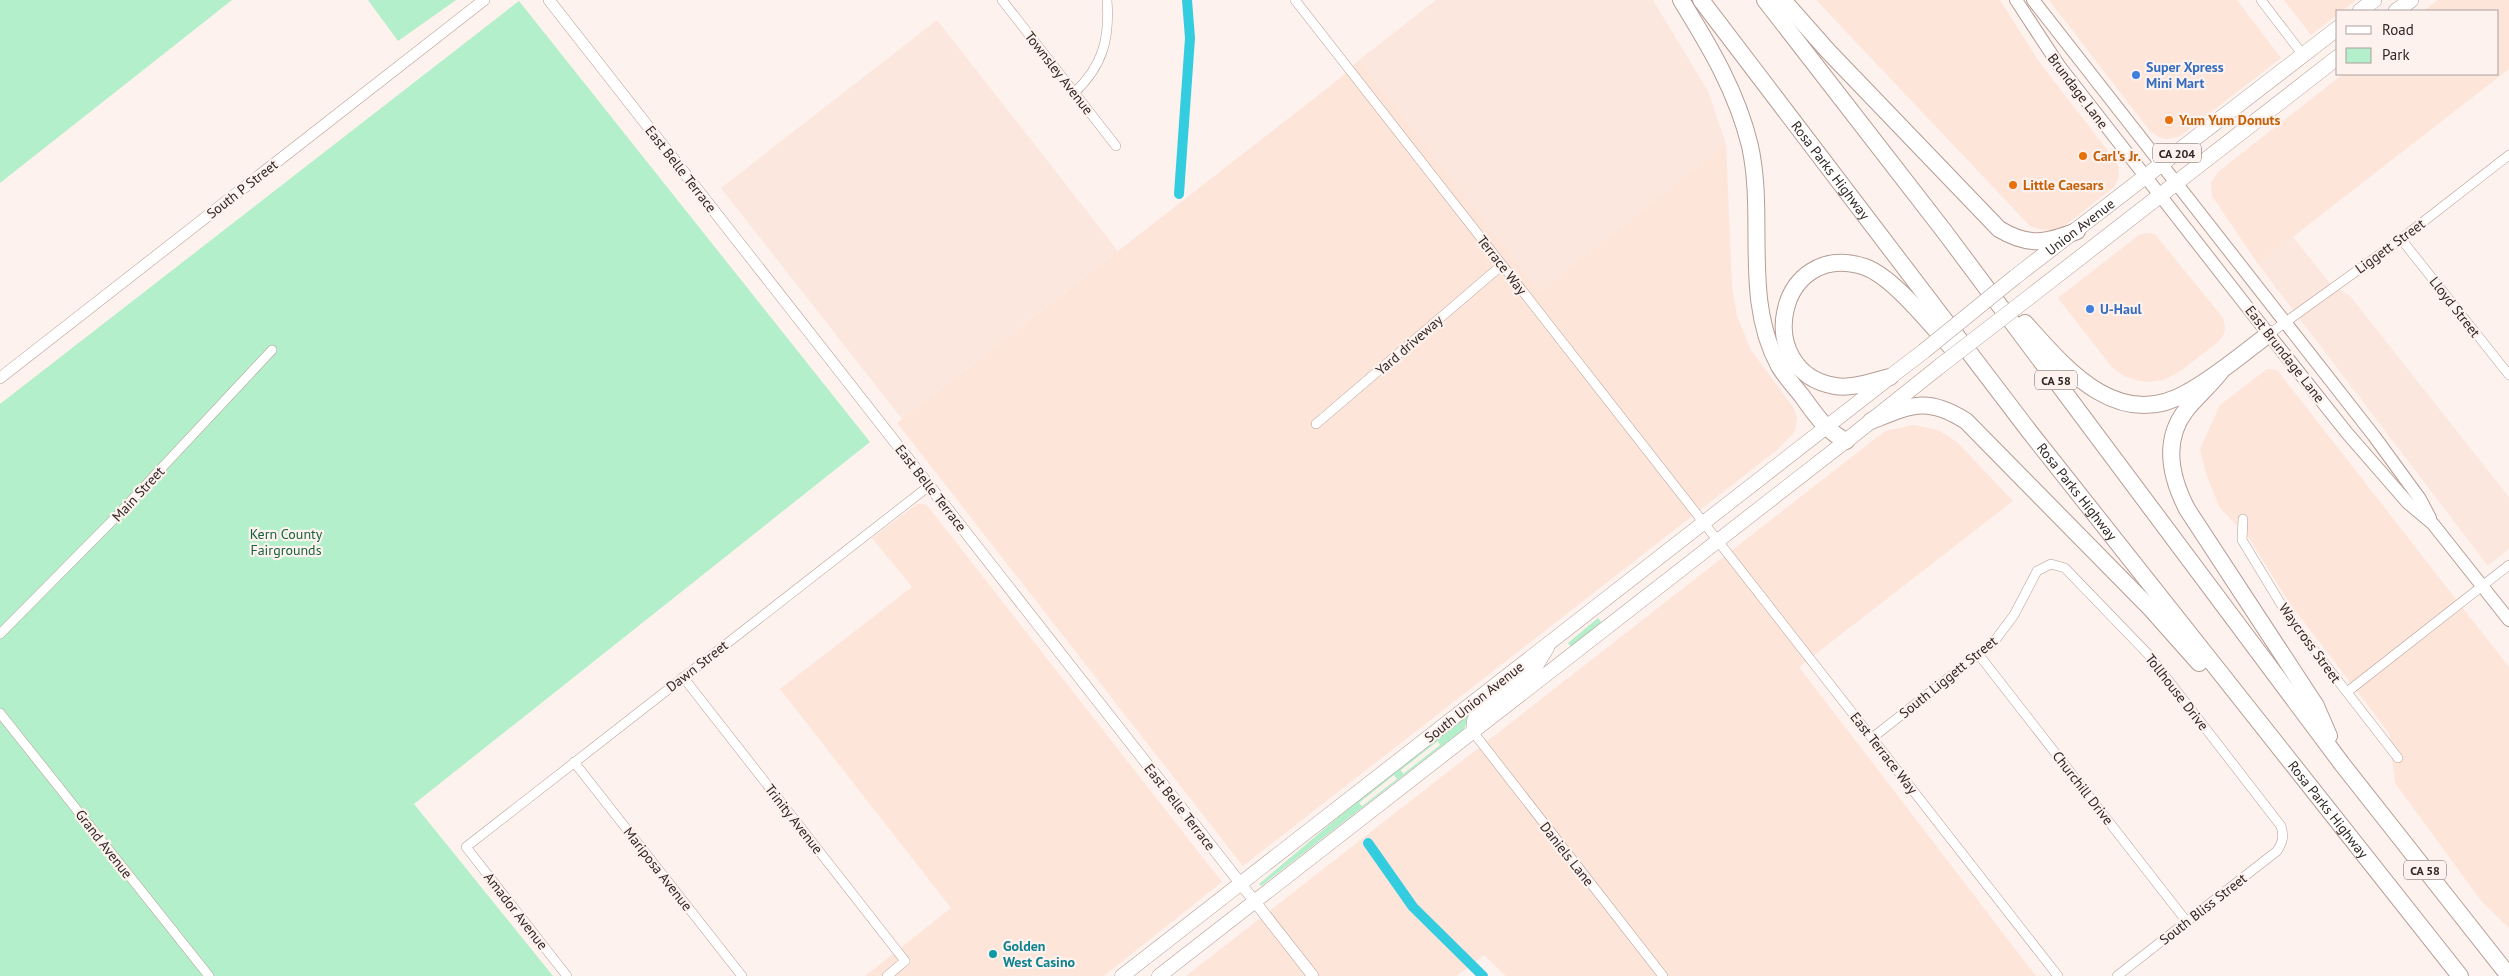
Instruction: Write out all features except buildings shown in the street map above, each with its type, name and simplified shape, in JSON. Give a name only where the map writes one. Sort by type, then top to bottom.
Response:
[{"type":"highway","points":[[1681,0],[1724,73],[1745,127],[1754,179],[1759,298],[1765,332],[1779,366],[1825,427],[1846,440]]},
{"type":"highway","name":"Rosa Parks Highway","points":[[1701,0],[2029,431],[2460,976]]},
{"type":"highway","name":"CA 58","points":[[1765,0],[1944,231],[2342,764],[2509,976]]},
{"type":"highway","points":[[1783,0],[1828,51],[2000,229],[2011,236],[2038,242],[2051,241],[2076,231]]},
{"type":"highway","points":[[2361,10],[2374,0]]},
{"type":"highway","points":[[2397,10],[2410,0]]},
{"type":"highway","name":"Union Avenue","points":[[1890,377],[2015,277],[2336,30]]},
{"type":"highway","name":"Union Avenue","points":[[1846,440],[2336,59]]},
{"type":"highway","points":[[1944,231],[2050,350],[2089,388],[2105,396],[2134,404],[2159,403],[2188,392],[2222,370],[2269,334]]},
{"type":"highway","points":[[1890,377],[1858,385],[1835,386],[1815,379],[1804,371],[1789,353],[1784,330],[1785,306],[1796,286],[1820,268],[1840,263],[1866,268],[1874,272],[1908,301],[2029,431]]},
{"type":"highway","points":[[2222,370],[2187,409],[2178,423],[2172,446],[2173,476],[2187,509],[2316,706],[2342,764]]},
{"type":"highway","points":[[1871,421],[1901,409],[1930,405],[1948,410],[1966,421],[2151,609],[2300,773]]},
{"type":"main road","name":"Brundage Lane","points":[[2016,0],[2060,68],[2145,178]]},
{"type":"main road","name":"Brundage Lane","points":[[2033,0],[2161,165]]},
{"type":"main road","name":"East Brundage Lane","points":[[2161,165],[2286,322],[2400,471],[2420,499],[2433,524],[2509,620]]},
{"type":"main road","name":"East Brundage Lane","points":[[2145,178],[2358,444],[2408,503],[2433,524]]},
{"type":"main road","name":"Union Avenue","points":[[1825,427],[1890,377]]},
{"type":"main road","name":"South Union Avenue","points":[[1159,976],[1473,732],[1710,531],[1825,427]]},
{"type":"main road","name":"South Union Avenue","points":[[1122,976],[1549,643],[1710,531],[1846,440]]},
{"type":"main road","points":[[1473,732],[1474,721],[1477,715],[1535,668],[1549,643]]},
{"type":"street","name":"South P Street","points":[[0,378],[484,0]]},
{"type":"street","name":"East Belle Terrace","points":[[549,0],[1312,976]]},
{"type":"street","name":"Townsley Avenue","points":[[1002,0],[1116,146]]},
{"type":"street","points":[[1074,93],[1092,74],[1105,48],[1108,32],[1107,0]]},
{"type":"street","name":"Terrace Way","points":[[1295,0],[1710,531]]},
{"type":"street","points":[[2261,0],[2303,55]]},
{"type":"street","name":"Liggett Street","points":[[2269,334],[2401,239],[2509,155]]},
{"type":"street","name":"Lloyd Street","points":[[2401,239],[2509,375]]},
{"type":"street","name":"Yard driveway","points":[[1316,424],[1502,265]]},
{"type":"street","name":"Main Street","points":[[0,634],[120,513],[272,350]]},
{"type":"street","name":"Dawn Street","points":[[466,847],[929,486]]},
{"type":"street","name":"Waycross Street","points":[[2243,519],[2242,540],[2290,619],[2398,758]]},
{"type":"street","name":"East Terrace Way","points":[[1710,531],[2058,976]]},
{"type":"street","name":"South Liggett Street","points":[[1872,738],[1979,655],[2004,630],[2037,571],[2051,564]]},
{"type":"street","name":"Tollhouse Drive","points":[[2051,564],[2065,568],[2136,641],[2281,826],[2283,838]]},
{"type":"street","points":[[2346,692],[2509,565]]},
{"type":"street","name":"Churchill Drive","points":[[1979,655],[2187,922]]},
{"type":"street","name":"Trinity Avenue","points":[[683,677],[905,961],[886,976]]},
{"type":"street","name":"Grand Avenue","points":[[0,713],[209,976]]},
{"type":"street","name":"Daniels Lane","points":[[1473,732],[1663,976]]},
{"type":"street","name":"Mariposa Avenue","points":[[574,762],[742,976]]},
{"type":"street","name":"South Bliss Street","points":[[2117,976],[2277,851],[2283,838]]},
{"type":"street","name":"Amador Avenue","points":[[466,847],[567,976]]},
{"type":"shaded area","points":[[1436,0],[1653,0],[1708,91],[1726,144],[1540,291],[1359,60]]},
{"type":"shaded area","points":[[1816,0],[2000,0],[2040,63],[2115,160],[2118,166],[2119,177],[2114,187],[2058,231],[2043,230],[2030,226]]},
{"type":"shaded area","points":[[2049,0],[2237,0],[2281,58],[2180,136],[2167,139],[2161,138],[2150,131]]},
{"type":"shaded area","points":[[2284,0],[2356,0],[2343,10],[2336,10],[2336,16],[2311,35]]},
{"type":"shaded area","points":[[2438,0],[2509,0],[2509,69],[2258,264],[2212,196],[2211,183],[2218,172],[2342,75],[2499,75],[2499,10],[2424,10]]},
{"type":"shaded area","points":[[937,20],[1118,251],[902,419],[721,188]]},
{"type":"shaded area","points":[[1359,60],[1540,291],[1726,144],[1732,287],[1737,316],[1751,350],[1793,407],[1797,417],[1796,425],[1794,433],[1777,450],[1243,866],[897,423],[1339,79]]},
{"type":"shaded area","points":[[2145,233],[2155,234],[2223,318],[2225,327],[2224,334],[2218,342],[2179,372],[2163,380],[2148,382],[2122,375],[2111,366],[2058,298],[2139,235]]},
{"type":"shaded area","points":[[2293,237],[2329,282],[2350,296],[2509,497],[2509,549],[2488,566],[2258,264]]},
{"type":"shaded area","points":[[2267,369],[2277,370],[2509,667],[2509,928],[2482,902],[2395,783],[2389,733],[2288,601],[2249,538],[2220,508],[2207,477],[2200,449],[2220,405]]},
{"type":"shaded area","points":[[1914,425],[1938,430],[1957,442],[2013,501],[1799,667],[2036,976],[1506,976],[1484,955],[1457,976],[1186,976],[1885,431]]},
{"type":"shaded area","points":[[917,504],[926,504],[1222,882],[1104,976],[865,976],[951,908],[780,689],[912,587],[872,538]]},
{"type":"green space","points":[[0,0],[232,0],[0,183]]},
{"type":"green space","points":[[368,0],[456,0],[398,41]]},
{"type":"green space","name":"Kern County Fairgrounds","points":[[519,1],[870,442],[414,804],[553,976],[0,976],[0,404]]},
{"type":"green space","points":[[1598,618],[1602,623],[1572,648],[1568,643]]},
{"type":"green space","points":[[1482,705],[1469,718],[1464,729],[1261,886],[1259,884],[1367,793]],"holes":[[[1438,741],[1440,745],[1403,774],[1401,770]],[[1394,775],[1397,779],[1362,806],[1359,803]]]},
{"type":"waterway","points":[[1179,194],[1190,38],[1187,0]]},
{"type":"waterway","points":[[1368,843],[1413,907],[1483,976]]},
{"type":"place","name":"Super Xpress Mini Mart","points":[[2136,75]]},
{"type":"place","name":"Yum Yum Donuts","points":[[2169,120]]},
{"type":"place","name":"Carl's Jr.","points":[[2083,156]]},
{"type":"place","name":"Little Caesars","points":[[2013,185]]},
{"type":"place","name":"U-Haul","points":[[2090,309]]},
{"type":"place","name":"Golden West Casino","points":[[993,954]]}]
